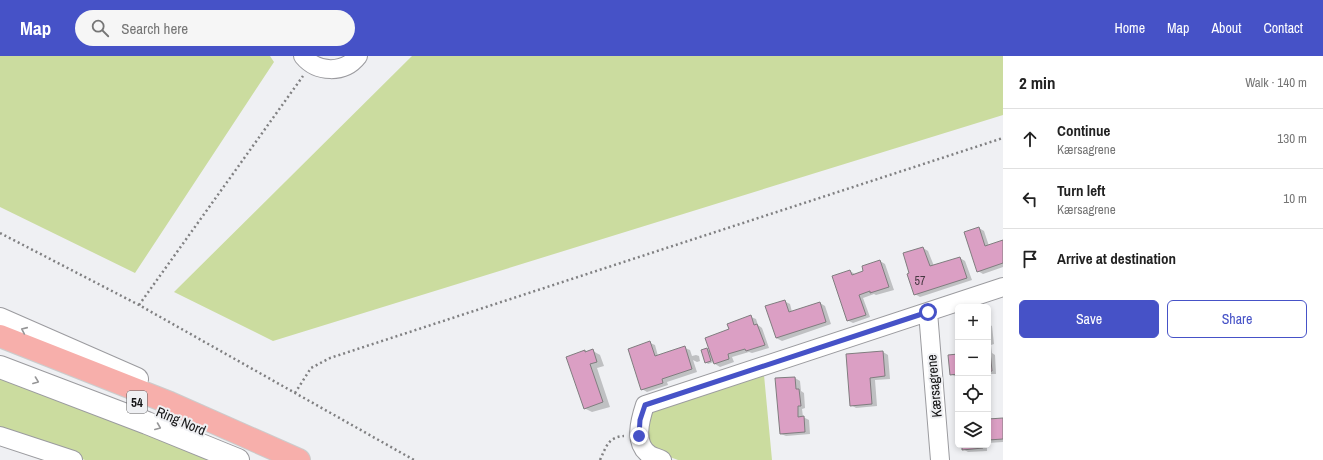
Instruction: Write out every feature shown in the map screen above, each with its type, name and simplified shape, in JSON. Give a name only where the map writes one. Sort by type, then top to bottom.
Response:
[{"type":"highway","name":"54","points":[[0,336],[170,403]]},
{"type":"highway","name":"Ring Nord","points":[[0,348],[139,403],[272,460]]},
{"type":"highway","name":"Ring Nord","points":[[170,403],[299,460]]},
{"type":"main road","points":[[0,319],[140,380],[170,403]]},
{"type":"main road","points":[[0,367],[147,423],[238,460]]},
{"type":"street","points":[[307,60],[322,69],[334,70],[345,67],[358,56]]},
{"type":"street","points":[[662,460],[649,454],[639,441],[640,420],[645,405],[1003,287]]},
{"type":"street","name":"Kærsagrene","points":[[928,312],[940,460]]},
{"type":"street","points":[[0,436],[73,460]]},
{"type":"path","points":[[139,305],[307,60]]},
{"type":"path","points":[[295,393],[311,368],[330,358],[1003,138]]},
{"type":"path","points":[[0,233],[139,305],[414,460]]},
{"type":"path","points":[[600,460],[607,443],[617,437],[639,436]]},
{"type":"green space","points":[[0,56],[270,56],[274,62],[135,273],[0,207]]},
{"type":"green space","points":[[412,56],[1003,56],[1003,115],[273,341],[174,292]]},
{"type":"green space","points":[[0,375],[213,460],[85,460],[0,427]]},
{"type":"green space","points":[[764,375],[772,460],[678,460],[654,451],[645,438],[652,411]]},
{"type":"building","points":[[979,227],[985,246],[1003,240],[1003,263],[977,272],[964,232]]},
{"type":"building","points":[[923,247],[930,266],[960,257],[967,278],[914,295],[907,274],[909,273],[903,253]]},
{"type":"building","points":[[880,260],[889,287],[859,295],[866,315],[847,321],[832,276],[850,270],[852,275],[863,271],[862,266]]},
{"type":"building","points":[[785,300],[789,312],[820,302],[826,322],[776,338],[765,306]]},
{"type":"building","points":[[751,315],[754,325],[757,324],[765,345],[746,351],[745,349],[728,354],[729,359],[714,364],[705,338],[729,329],[727,324]]},
{"type":"building","points":[[650,341],[655,356],[685,346],[692,369],[662,379],[663,383],[641,390],[628,349]]},
{"type":"building","points":[[707,348],[711,361],[705,363],[701,350]]},
{"type":"building","points":[[593,349],[597,362],[590,364],[603,402],[584,409],[566,357],[585,350],[585,352]]},
{"type":"building","points":[[883,351],[885,376],[870,378],[872,404],[850,406],[846,354]]},
{"type":"building","points":[[955,354],[955,374],[950,375],[948,355]]},
{"type":"building","points":[[795,377],[796,389],[799,389],[801,406],[798,406],[798,417],[804,416],[805,432],[780,434],[775,378]]},
{"type":"building","points":[[1003,418],[1003,439],[991,440],[991,419]]},
{"type":"building","points":[[962,448],[983,448],[962,450]]},
{"type":"route","points":[[639,436],[640,420],[645,405],[928,312]]}]
